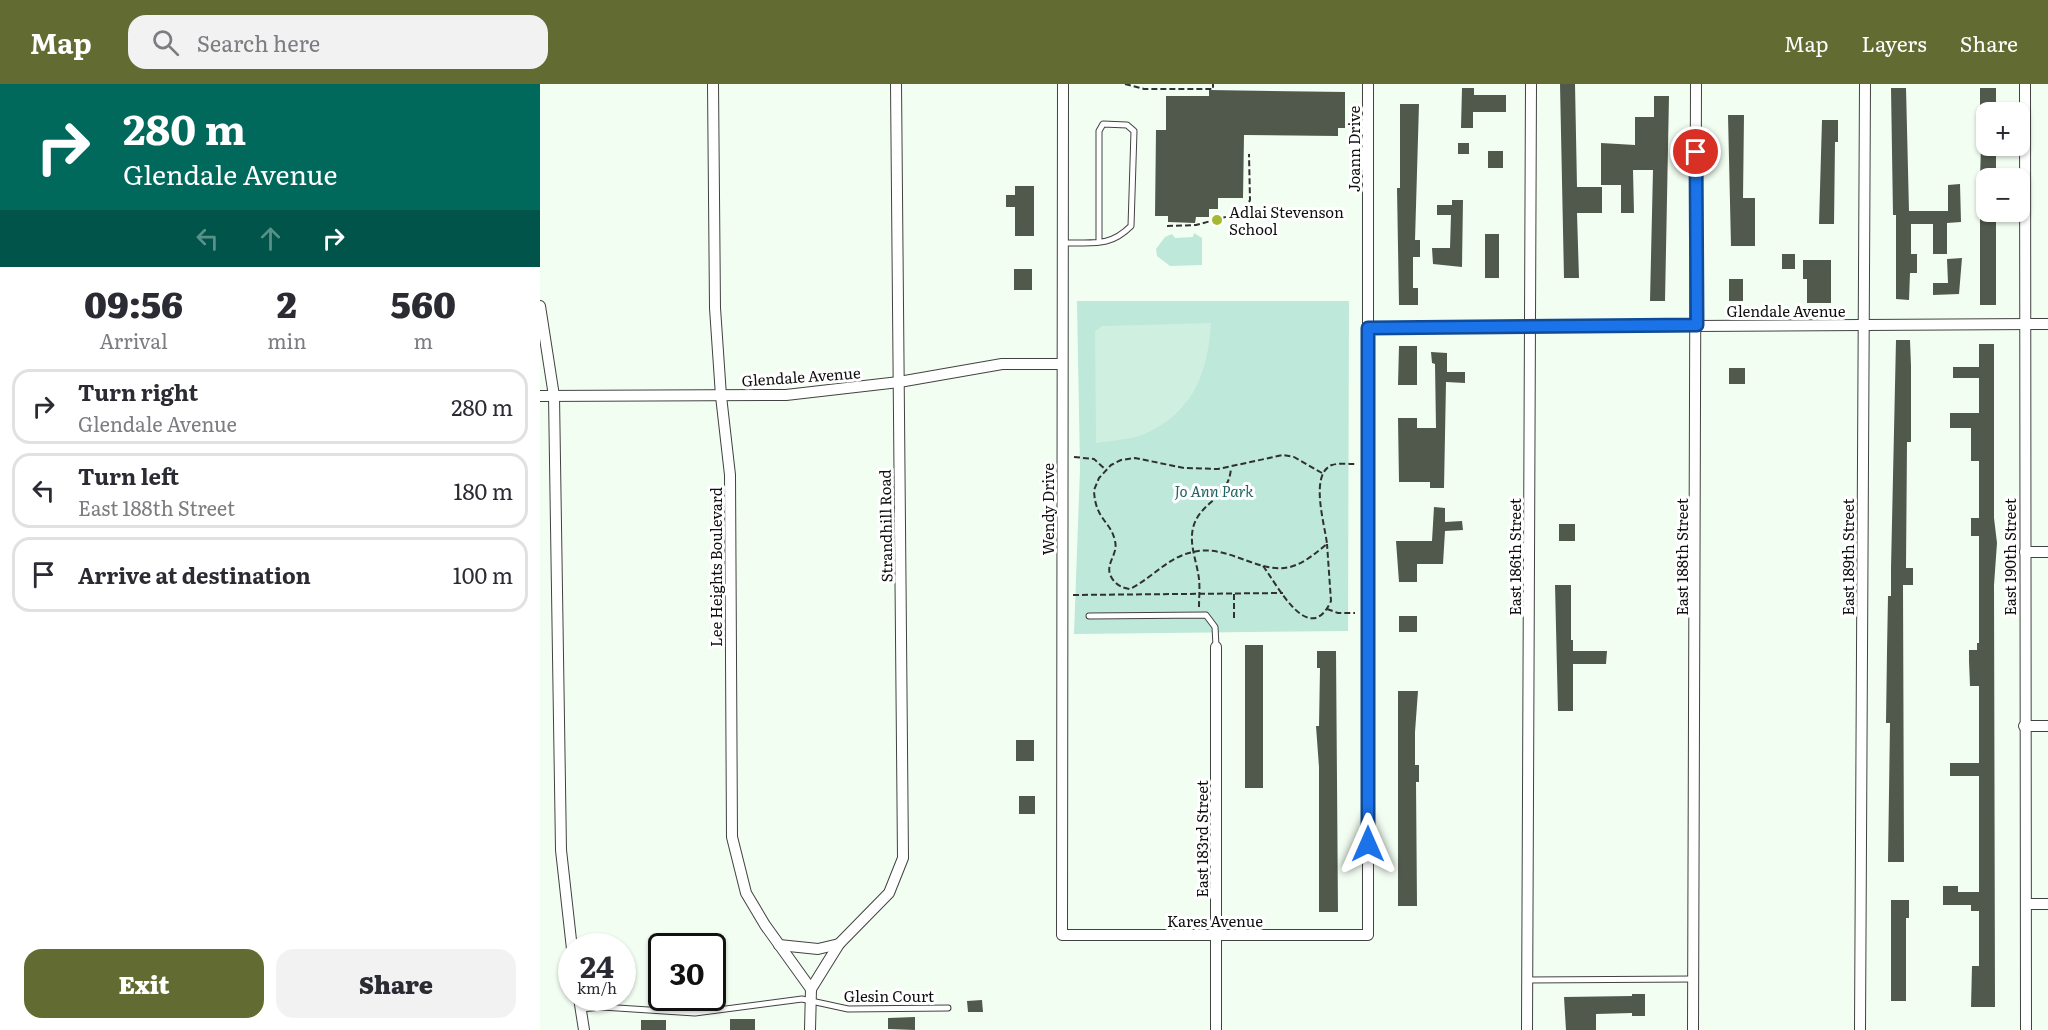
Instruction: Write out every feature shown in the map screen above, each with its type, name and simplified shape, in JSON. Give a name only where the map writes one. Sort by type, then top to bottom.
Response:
[{"type":"street","name":"Lee Heights Boulevard","points":[[713,84],[715,309],[721,396],[730,475],[732,837],[746,893],[779,945],[811,989]]},
{"type":"street","name":"Strandhill Road","points":[[811,989],[839,944],[889,893],[903,858],[896,84]]},
{"type":"street","name":"Wendy Drive","points":[[1062,935],[1064,84]]},
{"type":"street","name":"Joann Drive","points":[[1368,84],[1368,935]]},
{"type":"street","name":"East 186th Street","points":[[1527,1030],[1531,84]]},
{"type":"street","name":"East 188th Street","points":[[1693,1030],[1696,84]]},
{"type":"street","name":"East 189th Street","points":[[1860,1030],[1865,84]]},
{"type":"street","name":"East 190th Street","points":[[2025,84],[2026,1030]]},
{"type":"street","points":[[540,306],[554,396],[561,850],[570,933]]},
{"type":"street","name":"Glendale Avenue","points":[[1368,328],[2048,324]]},
{"type":"street","name":"Glendale Avenue","points":[[540,396],[786,395],[899,382],[1002,364],[1062,364]]},
{"type":"street","points":[[2025,552],[2048,552]]},
{"type":"street","name":"East 183rd Street","points":[[1216,647],[1216,1030]]},
{"type":"street","points":[[2024,726],[2048,726]]},
{"type":"street","points":[[2027,904],[2048,904]]},
{"type":"street","name":"Kares Avenue","points":[[1062,935],[1368,935]]},
{"type":"street","points":[[779,945],[818,949],[839,944]]},
{"type":"street","points":[[810,1030],[811,989]]},
{"type":"street","points":[[581,1011],[584,1030]]},
{"type":"lane","points":[[1063,243],[1112,242],[1131,226],[1134,219],[1134,131],[1127,125],[1103,124],[1098,131],[1099,242]]},
{"type":"lane","points":[[1089,616],[1206,615],[1215,627],[1216,647]]},
{"type":"lane","points":[[1527,980],[1694,979]]},
{"type":"lane","name":"Glesin Court","points":[[636,1009],[695,1013],[802,999],[848,1009],[948,1008]]},
{"type":"path","points":[[1125,84],[1144,89],[1213,89],[1213,84]]},
{"type":"path","points":[[1167,226],[1196,225],[1244,212],[1250,200],[1249,154]]},
{"type":"path","points":[[1322,473],[1294,457],[1283,455],[1231,468],[1184,468],[1135,458],[1121,460],[1106,470],[1094,490],[1098,515],[1115,538],[1116,548],[1109,563],[1109,573],[1115,582],[1130,589],[1148,580],[1176,558],[1193,552],[1227,552],[1263,566],[1283,568],[1294,566],[1327,544]]},
{"type":"path","points":[[1074,457],[1086,456],[1094,459],[1106,470]]},
{"type":"path","points":[[1263,566],[1296,613],[1305,618],[1316,617],[1327,609],[1331,601],[1327,544],[1319,485],[1322,473],[1330,466],[1355,464]]},
{"type":"path","points":[[1199,609],[1193,528],[1203,510],[1224,491],[1231,478],[1231,468]]},
{"type":"path","points":[[1073,595],[1283,593]]},
{"type":"path","points":[[1234,594],[1234,618]]},
{"type":"path","points":[[1327,609],[1338,613],[1355,613]]},
{"type":"green space","points":[[1194,233],[1202,238],[1202,265],[1170,266],[1157,256],[1156,249],[1165,237],[1172,234],[1175,238],[1193,237]]},
{"type":"green space","name":"Jo Ann Park","points":[[1077,301],[1349,301],[1348,631],[1074,634],[1080,469]]},
{"type":"green space","points":[[1211,323],[1203,371],[1197,386],[1179,411],[1166,422],[1145,434],[1096,443],[1095,331],[1102,326]]},
{"type":"building","points":[[1560,84],[1575,84],[1577,187],[1602,187],[1602,213],[1577,213],[1579,278],[1564,278]]},
{"type":"building","points":[[1462,88],[1474,88],[1474,95],[1506,95],[1506,112],[1473,112],[1473,128],[1461,128]]},
{"type":"building","points":[[1891,88],[1906,88],[1909,211],[1948,211],[1948,185],[1960,184],[1961,222],[1947,223],[1947,254],[1933,254],[1933,224],[1911,224],[1911,254],[1917,254],[1917,273],[1910,273],[1909,300],[1896,299],[1896,215],[1893,215]]},
{"type":"building","points":[[1980,88],[1996,88],[1996,102],[1980,102]]},
{"type":"building","points":[[1209,90],[1345,92],[1345,128],[1338,128],[1338,136],[1244,135],[1243,198],[1218,198],[1218,209],[1209,209],[1209,217],[1196,217],[1195,223],[1168,222],[1168,216],[1155,216],[1156,130],[1166,130],[1166,96],[1209,96]]},
{"type":"building","points":[[1654,96],[1669,96],[1665,301],[1650,301],[1653,170],[1633,170],[1634,213],[1621,213],[1621,185],[1601,185],[1601,143],[1635,145],[1635,117],[1654,117]]},
{"type":"building","points":[[1400,104],[1419,104],[1415,240],[1420,240],[1420,257],[1413,257],[1413,288],[1418,288],[1418,305],[1399,305],[1397,188],[1400,188]]},
{"type":"building","points":[[1728,115],[1744,115],[1743,198],[1755,198],[1755,246],[1731,246]]},
{"type":"building","points":[[1822,120],[1838,120],[1838,142],[1835,142],[1834,224],[1819,224]]},
{"type":"building","points":[[1458,143],[1469,143],[1469,154],[1458,154]]},
{"type":"building","points":[[1488,151],[1503,151],[1503,168],[1488,168]]},
{"type":"building","points":[[1981,156],[1996,156],[1996,168],[1980,168]]},
{"type":"building","points":[[1015,186],[1034,186],[1034,236],[1015,236],[1015,207],[1006,207],[1006,195],[1015,195]]},
{"type":"building","points":[[1452,200],[1463,200],[1462,267],[1433,264],[1432,248],[1450,248],[1451,215],[1437,215],[1437,205],[1452,205]]},
{"type":"building","points":[[1980,222],[1996,222],[1996,305],[1980,305]]},
{"type":"building","points":[[1485,234],[1499,234],[1499,278],[1485,278]]},
{"type":"building","points":[[1782,254],[1795,254],[1795,269],[1782,269]]},
{"type":"building","points":[[1962,258],[1959,294],[1933,295],[1933,283],[1948,283],[1947,259]]},
{"type":"building","points":[[1803,260],[1831,260],[1831,303],[1807,303],[1807,279],[1803,279]]},
{"type":"building","points":[[1014,269],[1032,269],[1032,290],[1014,290]]},
{"type":"building","points":[[1729,279],[1743,279],[1743,301],[1729,301]]},
{"type":"building","points":[[1896,340],[1910,340],[1911,442],[1907,442],[1906,568],[1913,568],[1913,585],[1903,585],[1904,862],[1888,862],[1890,723],[1886,723],[1887,651],[1888,596],[1891,596]]},
{"type":"building","points":[[1979,344],[1994,344],[1994,518],[1997,543],[1994,585],[1995,1007],[1971,1007],[1972,966],[1979,966],[1979,911],[1971,911],[1971,905],[1943,905],[1943,886],[1958,886],[1958,892],[1979,892],[1979,776],[1950,776],[1950,763],[1979,763],[1979,686],[1970,686],[1969,650],[1977,650],[1977,643],[1979,643],[1979,536],[1971,536],[1971,518],[1979,518],[1979,461],[1971,461],[1971,428],[1950,428],[1950,413],[1979,413],[1979,378],[1953,378],[1953,367],[1979,367]]},
{"type":"building","points":[[1399,346],[1417,346],[1417,385],[1398,385]]},
{"type":"building","points":[[1431,352],[1447,353],[1447,372],[1465,372],[1465,383],[1446,382],[1444,488],[1430,488],[1430,482],[1399,482],[1398,418],[1417,418],[1417,428],[1436,428],[1435,364],[1432,363]]},
{"type":"building","points":[[1729,368],[1745,368],[1745,384],[1729,384]]},
{"type":"building","points":[[1434,507],[1445,508],[1445,522],[1462,521],[1463,530],[1445,531],[1443,564],[1417,564],[1417,582],[1399,582],[1396,541],[1432,541]]},
{"type":"building","points":[[1559,524],[1575,524],[1575,541],[1559,541]]},
{"type":"building","points":[[1555,585],[1571,585],[1573,651],[1607,651],[1606,664],[1573,664],[1573,711],[1558,711]]},
{"type":"building","points":[[1399,616],[1417,616],[1417,632],[1399,632]]},
{"type":"building","points":[[1245,645],[1263,645],[1263,788],[1245,788]]},
{"type":"building","points":[[1317,651],[1336,651],[1338,912],[1319,912],[1319,767],[1316,726],[1319,726],[1320,668],[1317,668]]},
{"type":"building","points":[[1398,691],[1418,691],[1415,732],[1415,765],[1419,765],[1419,782],[1416,782],[1417,906],[1398,906]]},
{"type":"building","points":[[1016,740],[1034,740],[1034,761],[1016,761]]},
{"type":"building","points":[[1019,796],[1035,796],[1035,814],[1019,814]]},
{"type":"building","points":[[1891,900],[1909,900],[1909,918],[1906,918],[1906,1001],[1891,1001]]},
{"type":"building","points":[[1632,994],[1645,994],[1645,1016],[1632,1016],[1632,1013],[1596,1014],[1596,1030],[1566,1030],[1564,997],[1632,996]]},
{"type":"building","points":[[982,1000],[983,1012],[968,1012],[967,1001]]},
{"type":"building","points":[[915,1017],[915,1030],[888,1029],[888,1018]]},
{"type":"building","points":[[730,1019],[755,1019],[755,1030],[730,1030]]},
{"type":"building","points":[[641,1020],[666,1020],[666,1030],[641,1030]]},
{"type":"place","name":"Adlai Stevenson School","points":[[1217,220]]},
{"type":"route","points":[[1368,844],[1368,328],[1697,325],[1696,152]]}]
